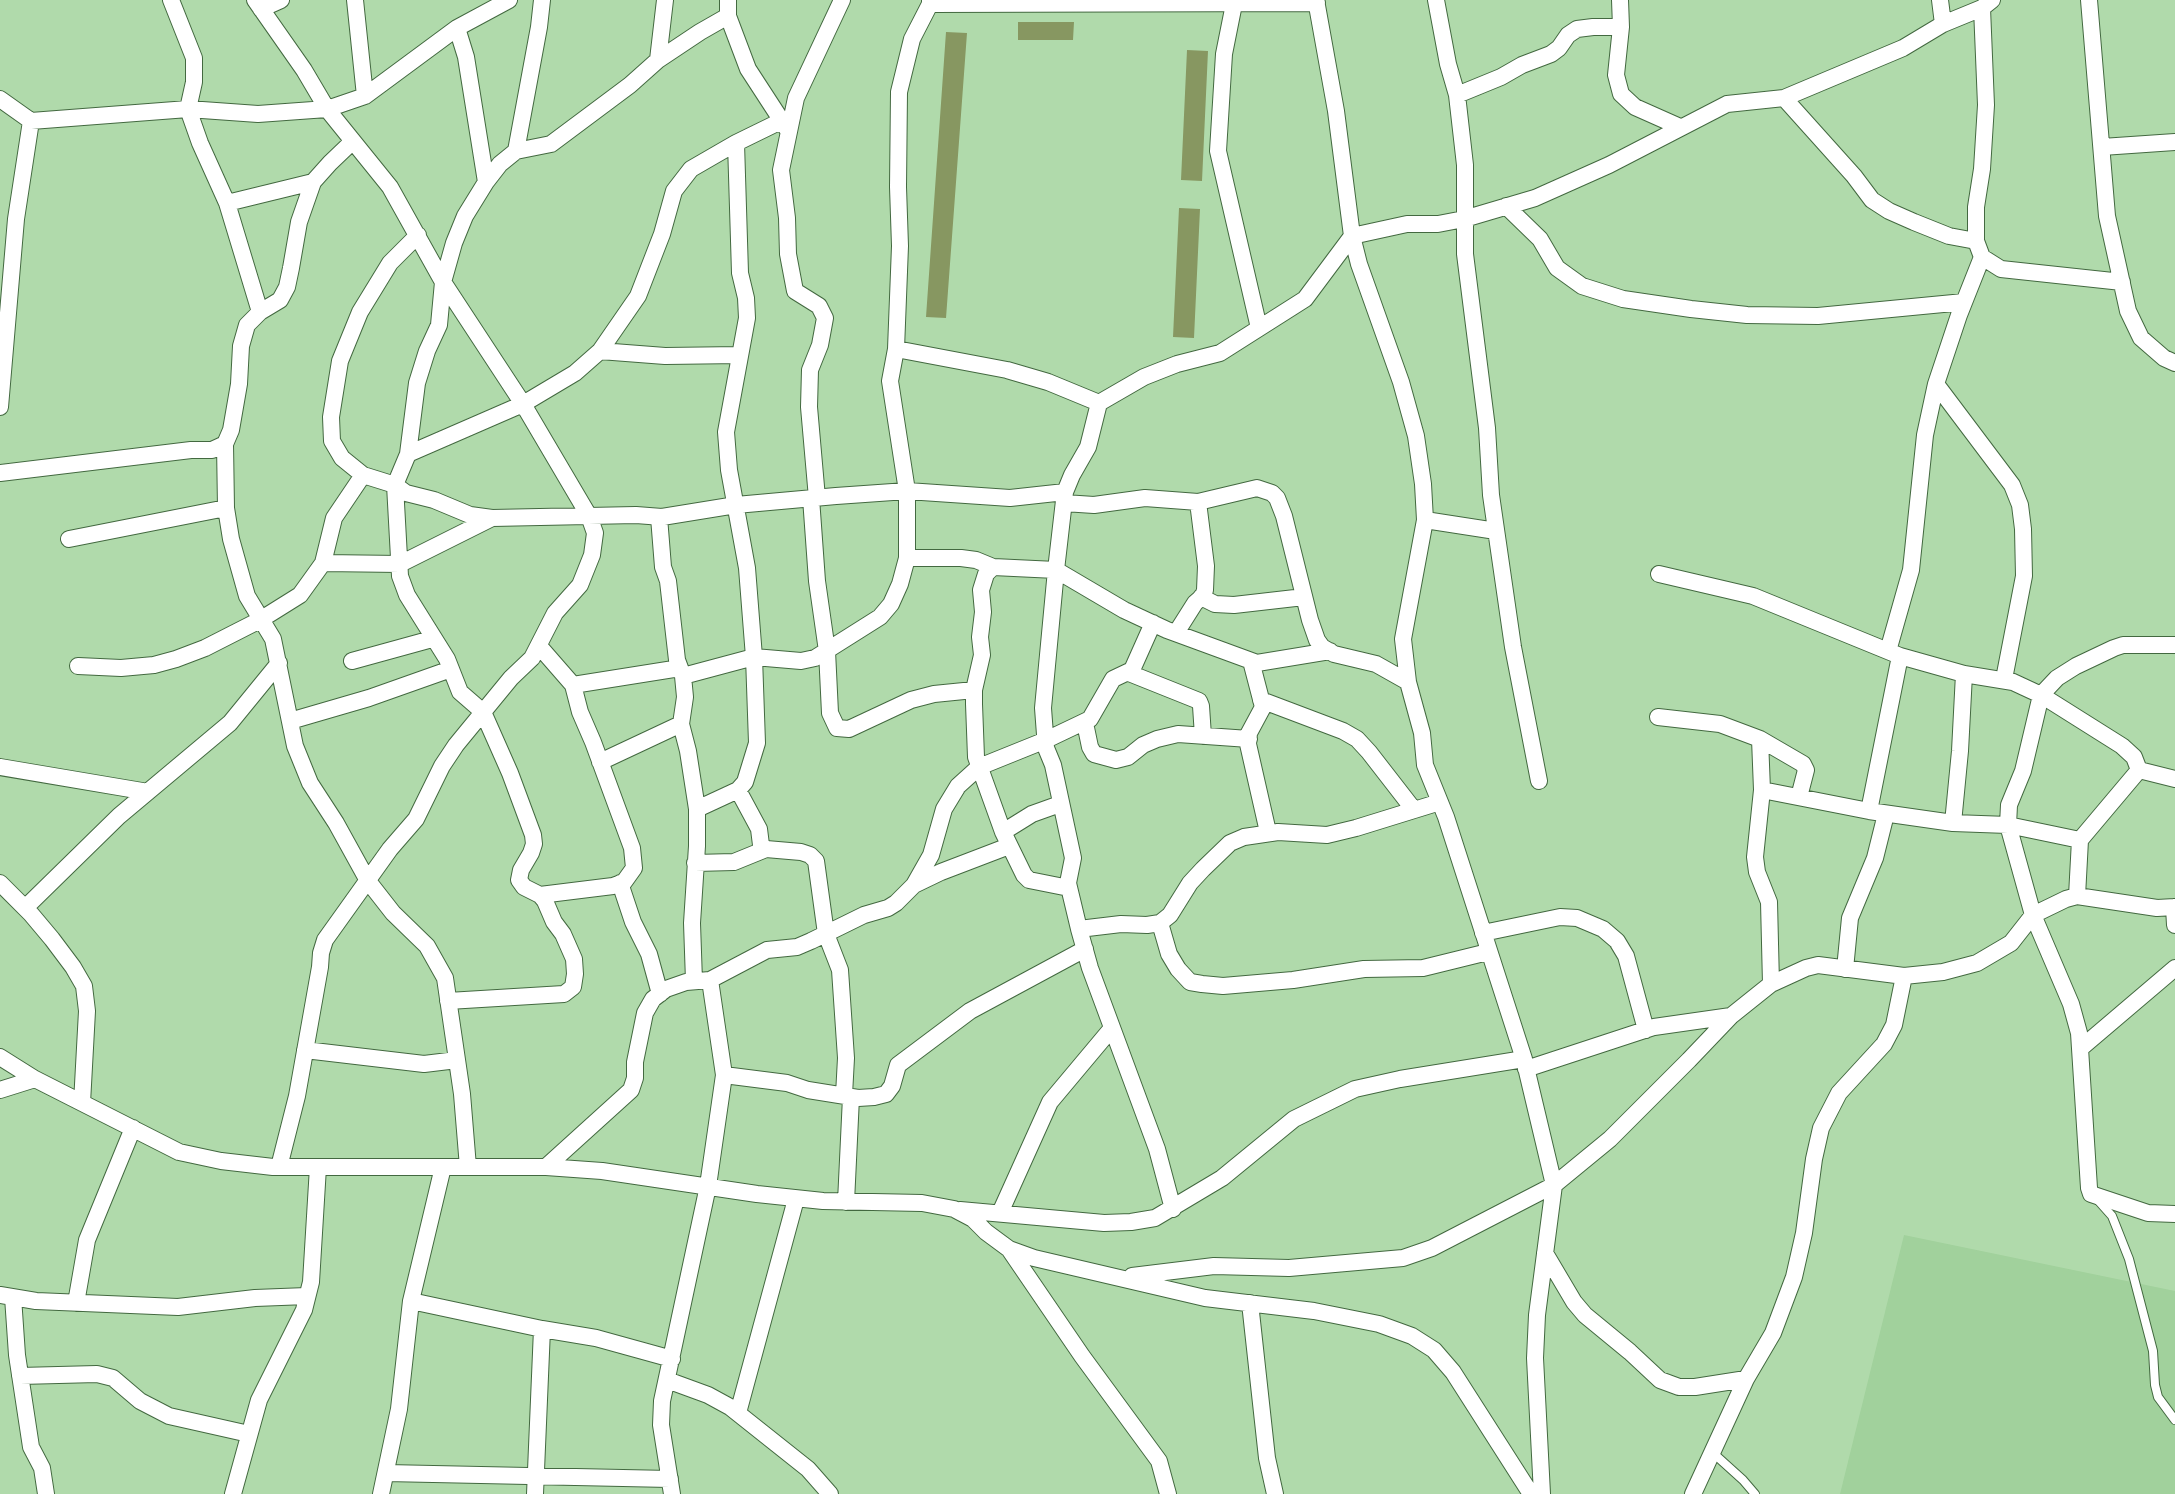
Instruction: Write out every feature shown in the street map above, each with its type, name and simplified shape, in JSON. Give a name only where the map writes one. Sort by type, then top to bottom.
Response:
[{"type":"street","points":[[171,0],[194,58],[194,82],[188,109],[227,203],[260,312]]},
{"type":"street","points":[[279,1167],[297,1096],[325,940],[390,849],[416,819],[442,766],[511,678],[532,657],[555,613],[580,585],[592,555],[595,533],[589,516],[523,404],[443,282],[390,187],[327,109],[304,70],[258,4],[281,0]]},
{"type":"street","points":[[355,0],[365,96]]},
{"type":"street","points":[[0,99],[31,121],[188,109],[258,114],[327,109],[365,96],[457,28],[509,0]]},
{"type":"street","points":[[516,151],[542,0]]},
{"type":"street","points":[[658,60],[665,0]]},
{"type":"street","points":[[842,0],[784,126],[781,170],[788,254],[795,291],[819,306],[825,318],[820,345],[810,370],[809,407],[817,581],[827,651],[830,713],[837,728],[849,729],[911,700],[974,690]]},
{"type":"street","points":[[1436,0],[1457,95],[1465,165],[1465,254],[1487,428],[1491,495],[1513,647],[1539,781]]},
{"type":"street","points":[[1620,0],[1621,27],[1616,75],[1621,94],[1634,107],[1680,127]]},
{"type":"street","points":[[1940,0],[1943,24]]},
{"type":"street","points":[[2089,0],[2107,216],[2128,311],[2141,338],[2164,358],[2175,363]]},
{"type":"street","points":[[573,685],[681,672],[754,657],[802,661],[815,658],[880,617],[891,604],[907,558],[907,492],[890,381],[896,349],[900,246],[898,92],[912,38],[930,2],[1316,2],[1336,111],[1352,236],[1359,264],[1401,382],[1416,436],[1425,520],[1403,639],[1408,682],[1422,733],[1425,765],[1440,802],[1525,1064],[1554,1185],[1537,1315],[1535,1357],[1542,1494]]},
{"type":"street","points":[[1234,4],[1224,54],[1218,151],[1259,328]]},
{"type":"street","points":[[1173,1209],[1157,1149],[1079,929],[1068,883],[1073,858],[1046,740],[1043,708],[1065,498],[1072,475],[1088,447],[1098,402],[1144,377],[1220,353],[1304,299],[1352,236],[1407,224],[1438,224],[1464,219],[1535,198],[1609,165],[1727,104],[1784,98],[1903,48],[1943,24],[1987,4],[1986,105],[1982,169],[1976,207],[1976,241],[1982,257],[2001,269],[2122,282]]},
{"type":"street","points":[[448,1001],[564,995],[571,990],[575,982],[574,959],[563,934],[540,895],[524,887],[519,880],[534,844],[510,773],[483,712],[460,692],[447,659],[432,639],[407,595],[400,576],[395,485],[408,454],[417,383],[439,325],[443,282],[454,243],[465,216],[500,164],[516,151],[551,144],[728,8],[748,69],[784,126]]},
{"type":"street","points":[[1457,95],[1550,54],[1577,29],[1621,27]]},
{"type":"street","points":[[457,28],[466,57],[486,182]]},
{"type":"street","points":[[1784,98],[1872,200],[1889,211],[1926,227],[1949,236],[1976,241]]},
{"type":"street","points":[[0,407],[16,219],[31,121]]},
{"type":"street","points":[[408,454],[523,404],[575,373],[600,351],[638,296],[662,234],[674,191],[691,169],[736,143],[784,126]]},
{"type":"street","points":[[353,141],[313,182],[299,222],[287,287],[280,300],[260,312],[247,325],[241,346],[239,384],[231,430],[225,444],[226,508],[231,539],[247,596],[273,639],[295,746],[310,783],[368,881],[434,957],[445,978],[468,1167]]},
{"type":"street","points":[[2102,147],[2175,142]]},
{"type":"street","points":[[697,809],[738,790],[745,782],[757,743],[747,568],[729,470],[726,432],[747,318],[740,273],[736,143]]},
{"type":"street","points":[[227,203],[313,182]]},
{"type":"street","points":[[1506,206],[1540,239],[1556,268],[1582,286],[1623,299],[1733,313],[1818,316],[1964,302]]},
{"type":"street","points":[[418,235],[390,262],[360,312],[340,361],[331,417],[332,441],[342,458],[363,475],[470,515],[492,519],[636,515],[659,517],[736,505],[907,492],[1065,498],[1094,505],[1145,498],[1198,502],[1256,488],[1272,493],[1277,498],[1304,597],[1322,647],[1376,664],[1408,682]]},
{"type":"street","points":[[1869,811],[1894,654],[1911,570],[1925,435],[1936,384],[1982,257]]},
{"type":"street","points":[[896,349],[1007,370],[1048,382],[1098,402]]},
{"type":"street","points":[[600,351],[665,356],[740,355]]},
{"type":"street","points":[[1936,384],[2012,485],[2020,505],[2024,576],[2004,679]]},
{"type":"street","points":[[0,473],[191,450],[212,450],[225,444]]},
{"type":"street","points":[[78,666],[121,668],[154,665],[176,659],[205,648],[260,620],[300,595],[323,563],[334,518],[363,475]]},
{"type":"street","points":[[1176,633],[1205,590],[1206,566],[1198,502]]},
{"type":"street","points":[[69,539],[226,508]]},
{"type":"street","points":[[386,1473],[535,1476],[671,1487],[660,1425],[662,1401],[708,1186],[724,1075],[692,923],[697,809],[681,724],[685,697],[677,660],[668,581],[663,567],[659,517]]},
{"type":"street","points":[[323,563],[400,565],[492,519]]},
{"type":"street","points":[[1425,520],[1496,531]]},
{"type":"street","points":[[907,558],[961,558],[976,560],[993,567],[1056,570],[1153,624],[1251,661],[1270,662],[1330,651]]},
{"type":"street","points":[[993,567],[986,575],[981,590],[983,612],[979,637],[982,655],[974,690],[976,757],[1006,839],[1024,875],[1029,880],[1069,888]]},
{"type":"street","points":[[1659,574],[1753,596],[1894,654],[1964,674],[2004,679],[2041,695],[2122,746],[2134,757],[2139,770]]},
{"type":"street","points":[[1201,597],[1215,604],[1234,605],[1304,597]]},
{"type":"street","points":[[545,1167],[631,1090],[645,1013],[653,999],[676,985],[702,980],[766,950],[797,947],[896,903],[914,885],[930,855],[944,808],[958,786],[979,767],[1085,723],[1094,713],[1113,679],[1129,673],[1135,666],[1153,624]]},
{"type":"street","points":[[352,661],[432,639]]},
{"type":"street","points":[[2175,645],[2123,645],[2113,648],[2057,678],[2041,695],[2023,771],[2009,805],[2008,825],[2033,915],[2071,1004],[2081,1048],[2091,1194],[2148,1213],[2175,1214]]},
{"type":"street","points":[[538,646],[573,685],[580,712],[632,848],[634,868],[630,876],[620,883],[540,895]]},
{"type":"street","points":[[1251,661],[1263,707],[1249,733],[1250,751],[1268,832]]},
{"type":"street","points":[[25,908],[119,816],[230,723],[279,663]]},
{"type":"street","points":[[290,722],[451,669]]},
{"type":"street","points":[[1129,673],[1199,701],[1203,736]]},
{"type":"street","points":[[1953,823],[1964,674]]},
{"type":"street","points":[[1261,699],[1357,739],[1414,810]]},
{"type":"street","points":[[1658,717],[1720,724],[1760,739],[1803,764],[1806,770],[1799,797]]},
{"type":"street","points":[[1085,723],[1094,754],[1116,761],[1128,757],[1143,745],[1169,735],[1249,739]]},
{"type":"street","points":[[600,762],[681,724]]},
{"type":"street","points":[[1760,739],[1762,790],[1755,857],[1756,872],[1769,902],[1771,984]]},
{"type":"street","points":[[0,767],[148,792]]},
{"type":"street","points":[[2139,770],[2175,779]]},
{"type":"street","points":[[2077,896],[2080,840],[2139,770]]},
{"type":"street","points":[[738,790],[759,829],[761,845],[766,849]]},
{"type":"street","points":[[1762,790],[1886,814],[1953,823],[2008,825],[2080,840]]},
{"type":"street","points":[[1079,929],[1160,923],[1179,903],[1190,883],[1230,843],[1244,837],[1268,832],[1327,835],[1440,802]]},
{"type":"street","points":[[914,885],[1006,839],[1032,814],[1060,804]]},
{"type":"street","points":[[1845,969],[1850,918],[1875,858],[1886,814]]},
{"type":"street","points":[[695,863],[734,862],[766,849],[801,852],[816,860],[826,934],[839,970],[848,1096],[846,1202]]},
{"type":"street","points":[[0,883],[52,939],[84,986],[87,1011],[82,1103]]},
{"type":"street","points":[[620,883],[633,922],[649,954],[660,994]]},
{"type":"street","points":[[1119,1278],[1214,1266],[1289,1268],[1403,1258],[1432,1248],[1554,1185],[1610,1139],[1731,1016],[1771,984],[1806,968],[1818,965],[1904,976],[1943,972],[1977,963],[2011,943],[2033,915],[2077,896],[2157,908],[2175,907],[2175,925]]},
{"type":"street","points":[[1483,933],[1560,917],[1577,918],[1603,929],[1617,941],[1626,956],[1646,1030]]},
{"type":"street","points":[[1160,923],[1169,954],[1190,982],[1223,986],[1293,980],[1364,969],[1423,968],[1488,952]]},
{"type":"street","points":[[724,1075],[787,1083],[808,1090],[848,1096],[874,1097],[890,1091],[898,1065],[970,1011],[1085,948]]},
{"type":"street","points":[[2081,1048],[2175,968]]},
{"type":"street","points":[[1693,1494],[1746,1380],[1773,1333],[1794,1277],[1821,1128],[1839,1093],[1884,1044],[1894,1025],[1904,976]]},
{"type":"street","points":[[0,1057],[35,1079],[179,1152],[221,1161],[279,1167],[545,1167],[602,1171],[796,1199],[922,1203],[954,1209],[1130,1223],[1155,1218],[1173,1209],[1222,1178],[1294,1119],[1356,1089],[1400,1079],[1525,1064],[1646,1030],[1731,1016]]},
{"type":"street","points":[[1000,1213],[1050,1102],[1112,1028]]},
{"type":"street","points":[[305,1050],[424,1064],[457,1060]]},
{"type":"street","points":[[0,1090],[35,1079]]},
{"type":"street","points":[[76,1303],[87,1240],[133,1128]]},
{"type":"street","points":[[233,1494],[259,1400],[304,1310],[311,1282],[318,1167]]},
{"type":"street","points":[[381,1494],[399,1409],[411,1301],[443,1167]]},
{"type":"street","points":[[738,1413],[796,1199]]},
{"type":"street","points":[[954,1209],[973,1219],[1009,1249],[1034,1258],[1205,1298],[1314,1311],[1379,1324],[1412,1336],[1434,1350],[1453,1372],[1531,1494]]},
{"type":"street","points":[[1009,1249],[1082,1356],[1159,1461],[1168,1494]]},
{"type":"street","points":[[1545,1254],[1585,1315],[1660,1380],[1687,1387],[1746,1380]]},
{"type":"street","points":[[46,1494],[42,1468],[31,1447],[6,1296],[36,1301],[188,1307],[255,1298],[307,1296]]},
{"type":"street","points":[[411,1301],[596,1338],[671,1359]]},
{"type":"street","points":[[1250,1303],[1267,1458],[1275,1494]]},
{"type":"street","points":[[535,1494],[542,1329]]},
{"type":"street","points":[[20,1376],[97,1374],[113,1378],[140,1401],[169,1416],[249,1434]]},
{"type":"street","points":[[667,1380],[708,1395],[738,1413],[808,1469],[830,1494]]},
{"type":"lane","points":[[2091,1194],[2112,1216],[2129,1259],[2152,1351],[2158,1397],[2175,1420]]},
{"type":"lane","points":[[1712,1452],[1755,1494]]},
{"type":"shaded area","points":[[1904,1235],[2175,1291],[2175,1494],[1840,1494]]},
{"type":"building","points":[[1018,22],[1074,22],[1073,40],[1018,40]]},
{"type":"building","points":[[946,32],[967,33],[946,318],[926,317]]},
{"type":"building","points":[[1187,50],[1208,51],[1202,181],[1181,180]]},
{"type":"building","points":[[1179,208],[1200,209],[1194,338],[1173,337]]}]
